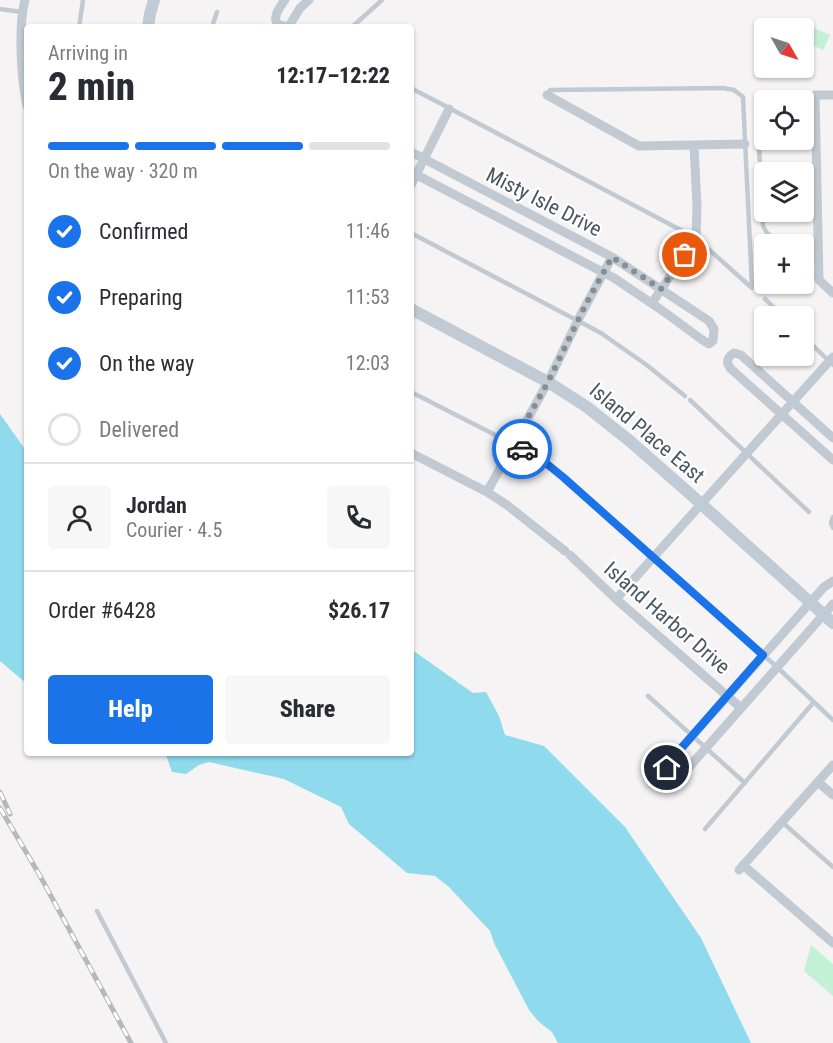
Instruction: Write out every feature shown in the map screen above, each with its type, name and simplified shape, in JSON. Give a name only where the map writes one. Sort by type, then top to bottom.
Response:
[{"type":"street","points":[[24,61],[22,12],[25,0]]},
{"type":"street","points":[[148,24],[154,0]]},
{"type":"street","points":[[279,24],[275,17],[277,10],[285,0]]},
{"type":"street","points":[[292,24],[300,8],[309,0]]},
{"type":"street","points":[[547,95],[639,146],[745,144]]},
{"type":"street","points":[[833,95],[815,95],[819,280],[833,292]]},
{"type":"street","points":[[414,173],[424,159],[449,109]]},
{"type":"street","points":[[652,303],[696,238],[694,146]]},
{"type":"street","name":"Misty Isle Drive","points":[[414,154],[612,257],[709,321],[714,328],[713,341],[709,344],[700,339],[652,303],[603,273],[414,173]]},
{"type":"street","points":[[487,492],[548,382],[612,257]]},
{"type":"street","name":"Island Place East","points":[[414,311],[548,382],[587,407],[701,504],[828,619]]},
{"type":"street","points":[[833,438],[741,355],[734,353],[730,355],[727,364],[731,369],[833,460]]},
{"type":"street","points":[[616,599],[746,453],[832,361]]},
{"type":"street","name":"Island Harbor Drive","points":[[414,455],[487,492],[507,505],[568,553],[616,599],[741,708]]},
{"type":"street","points":[[833,581],[810,602],[670,761],[667,768],[670,775],[676,777],[683,774],[777,667],[828,619],[833,604]]},
{"type":"street","points":[[833,765],[741,868],[833,943]]},
{"type":"street","points":[[818,782],[833,795]]},
{"type":"lane","points":[[79,24],[83,0]]},
{"type":"lane","points":[[355,24],[382,0]]},
{"type":"lane","points":[[0,9],[22,12]]},
{"type":"lane","points":[[213,24],[217,12]]},
{"type":"lane","points":[[414,90],[696,238],[752,288],[743,97],[734,90],[723,88],[550,90],[547,95]]},
{"type":"lane","points":[[768,234],[763,226],[757,107],[766,95],[815,95]]},
{"type":"lane","points":[[414,235],[578,320],[624,349],[687,398],[809,512]]},
{"type":"lane","points":[[814,275],[819,280]]},
{"type":"lane","points":[[765,299],[772,306]]},
{"type":"lane","points":[[814,346],[832,361]]},
{"type":"lane","points":[[414,394],[513,444],[556,471],[777,667],[833,720]]},
{"type":"lane","points":[[833,517],[831,523],[833,528]]},
{"type":"lane","points":[[648,696],[745,783]]},
{"type":"lane","points":[[705,829],[813,703]]},
{"type":"lane","points":[[782,822],[833,867]]},
{"type":"lane","points":[[97,911],[166,1043]]},
{"type":"green space","points":[[814,28],[830,35],[823,50],[814,46]]},
{"type":"green space","points":[[811,945],[833,964],[833,996],[804,971]]},
{"type":"water","points":[[0,414],[24,448],[24,681],[0,661]]},
{"type":"water","points":[[414,651],[473,693],[486,692],[499,716],[505,735],[544,746],[625,827],[701,938],[751,1043],[558,1043],[552,1032],[529,1010],[490,931],[449,887],[435,876],[407,873],[349,824],[341,807],[284,779],[209,762],[199,765],[186,774],[172,772],[166,756],[414,756]]},
{"type":"railway","points":[[0,792],[10,814]]},
{"type":"railway","points":[[0,808],[39,874],[131,1043]]},
{"type":"way so far","points":[[522,449],[513,444],[548,382],[612,257],[661,289],[685,255]]},
{"type":"route","points":[[522,449],[547,464],[603,511],[763,655],[670,761],[667,768]]}]
